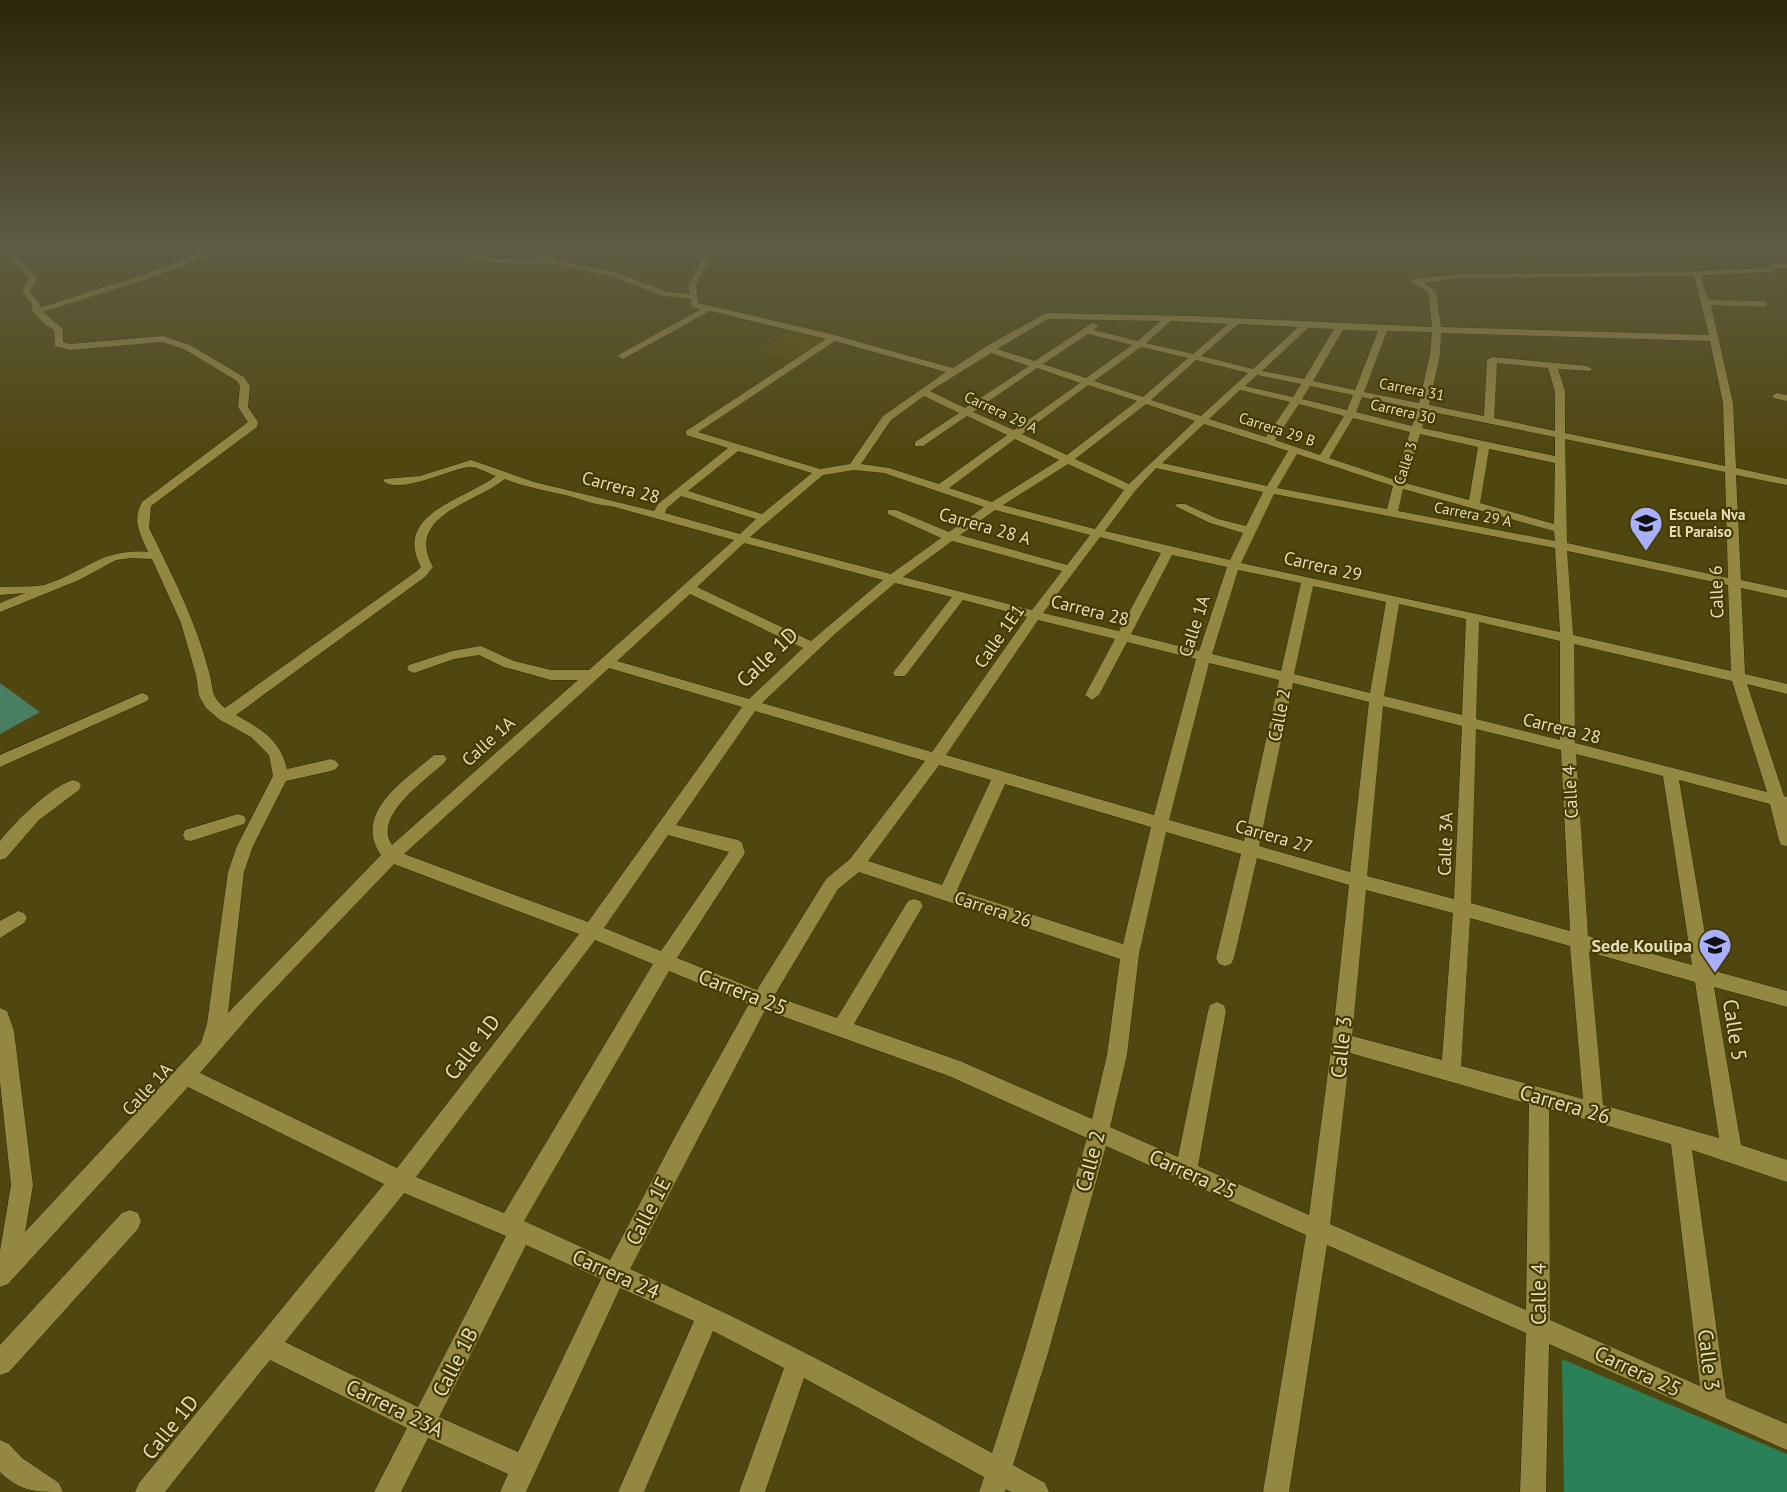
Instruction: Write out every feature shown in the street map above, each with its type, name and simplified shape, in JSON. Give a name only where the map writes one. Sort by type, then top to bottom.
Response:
[{"type":"street","points":[[41,315],[48,323],[59,329],[58,344],[63,346],[163,339],[187,347],[241,379],[245,386],[243,407],[254,422],[146,504],[143,521],[148,537],[188,623],[203,675],[206,696],[211,704],[225,716],[256,733],[276,753],[281,776],[245,846],[236,872],[218,1023],[206,1052]]},
{"type":"street","points":[[623,356],[697,315]]},
{"type":"street","points":[[736,315],[953,371]]},
{"type":"street","name":"Calle 3","points":[[1391,514],[1397,484],[1424,407],[1435,358],[1437,330],[1435,315]]},
{"type":"street","name":"Calle 6","points":[[1708,315],[1728,403],[1738,678],[1782,802],[1787,840]]},
{"type":"street","points":[[854,466],[887,418],[953,371],[1046,316],[1712,338]]},
{"type":"street","points":[[919,444],[1105,318]]},
{"type":"street","points":[[940,489],[1139,344],[1168,319]]},
{"type":"street","name":"Calle 1D","points":[[148,1492],[400,1181],[592,931],[751,705],[831,630],[893,578],[993,506],[1068,459],[1144,401],[1236,322]]},
{"type":"street","name":"Calle 1E1","points":[[760,1000],[832,884],[856,864],[935,759],[1035,615],[1100,533],[1131,489],[1154,464],[1306,325]]},
{"type":"street","points":[[1606,326],[1653,337]]},
{"type":"street","points":[[1268,441],[1296,401],[1340,327]]},
{"type":"street","points":[[1323,459],[1350,414],[1384,328]]},
{"type":"street","name":"Carrera 31","points":[[1087,331],[1255,372],[1732,471]]},
{"type":"street","points":[[820,472],[690,433],[832,338]]},
{"type":"street","name":"Carrera 29 B","points":[[988,349],[1397,484],[1560,529]]},
{"type":"street","points":[[1489,420],[1491,361],[1587,369]]},
{"type":"street","points":[[932,365],[938,381]]},
{"type":"street","name":"Calle 4","points":[[1552,365],[1560,391],[1560,529],[1563,546],[1567,638],[1568,748],[1579,941],[1594,1112]]},
{"type":"street","name":"Carrera 30","points":[[1239,387],[1416,430],[1561,461]]},
{"type":"street","name":"Carrera 29 A","points":[[923,392],[1131,489]]},
{"type":"street","points":[[1474,506],[1484,445]]},
{"type":"street","points":[[658,516],[662,506],[736,447]]},
{"type":"street","name":"Calle 1A","points":[[1160,824],[1204,657],[1234,564],[1270,490],[1294,450]]},
{"type":"street","name":"Carrera 28","points":[[389,481],[421,479],[466,463],[477,465],[531,485],[568,492],[597,502],[611,503],[960,596],[1670,772],[1782,802]]},
{"type":"street","name":"Carrera 29 A","points":[[1154,464],[1270,490],[1563,546],[1787,594]]},
{"type":"street","name":"Calle 1A","points":[[5,1270],[186,1076],[251,1000],[391,856],[764,518],[820,472],[854,466]]},
{"type":"street","name":"Carrera 29","points":[[854,466],[885,470],[993,506],[1168,551],[1473,616],[1787,689]]},
{"type":"street","points":[[1732,471],[1787,482]]},
{"type":"street","points":[[225,716],[421,574],[427,567],[420,552],[422,535],[429,521],[439,512],[486,489],[502,476]]},
{"type":"street","points":[[680,492],[764,518]]},
{"type":"street","points":[[1181,506],[1214,521],[1250,531]]},
{"type":"street","points":[[726,533],[722,519],[729,507]]},
{"type":"street","name":"Carrera 28 A","points":[[892,512],[929,530],[1071,570]]},
{"type":"street","points":[[123,554],[124,548],[148,537]]},
{"type":"street","points":[[1092,695],[1168,551]]},
{"type":"street","points":[[0,608],[123,554],[157,556]]},
{"type":"street","name":"Calle 2","points":[[1225,958],[1251,850],[1308,582]]},
{"type":"street","points":[[0,591],[50,587]]},
{"type":"street","points":[[689,588],[812,647]]},
{"type":"street","points":[[900,673],[960,596]]},
{"type":"street","name":"Calle 3","points":[[1276,1492],[1318,1231],[1342,1042],[1376,700],[1393,600]]},
{"type":"street","name":"Calle 3A","points":[[1451,1072],[1462,907],[1473,616]]},
{"type":"street","points":[[414,668],[452,655],[481,650],[509,664],[550,675],[591,675]]},
{"type":"street","name":"Carrera 27","points":[[605,662],[1358,881],[1462,907],[1787,999]]},
{"type":"street","points":[[0,761],[142,698]]},
{"type":"street","points":[[391,856],[379,836],[381,816],[390,804],[439,759]]},
{"type":"street","points":[[281,776],[331,765]]},
{"type":"street","name":"Calle 5","points":[[1670,772],[1732,1154]]},
{"type":"street","points":[[947,893],[1000,777]]},
{"type":"street","points":[[0,853],[17,829],[33,814],[73,786]]},
{"type":"street","points":[[191,835],[238,817],[245,846]]},
{"type":"street","name":"Calle 2","points":[[996,1482],[1036,1353],[1098,1132],[1117,1055],[1130,954],[1160,824]]},
{"type":"street","name":"Calle 1B","points":[[387,1492],[424,1423],[515,1229],[665,961],[737,850],[732,845],[664,828]]},
{"type":"street","name":"Carrera 25","points":[[391,856],[592,931],[760,1000],[953,1068],[1787,1437]]},
{"type":"street","name":"Carrera 26","points":[[856,864],[1130,954]]},
{"type":"street","points":[[841,1028],[914,906]]},
{"type":"street","points":[[0,930],[18,918]]},
{"type":"street","name":"Calle 1E","points":[[513,1492],[615,1274],[760,1000]]},
{"type":"street","points":[[1186,1171],[1217,1011]]},
{"type":"street","points":[[0,1017],[4,1031],[22,1185],[5,1270]]},
{"type":"street","name":"Carrera 26","points":[[1342,1042],[1680,1136],[1787,1171]]},
{"type":"street","name":"Carrera 24","points":[[186,1076],[400,1181],[515,1229],[708,1316],[798,1362],[996,1482],[1036,1492]]},
{"type":"street","name":"Calle 4","points":[[1533,1492],[1538,1326],[1539,1096]]},
{"type":"street","name":"Calle 3","points":[[1680,1136],[1715,1406]]},
{"type":"street","points":[[0,1363],[130,1221]]},
{"type":"street","points":[[631,1492],[708,1316]]},
{"type":"street","name":"Carrera 23A","points":[[266,1345],[424,1423],[524,1468]]},
{"type":"street","points":[[752,1492],[798,1362]]},
{"type":"street","points":[[0,1453],[13,1467],[50,1492]]},
{"type":"shaded area","points":[[792,329],[829,339],[795,361],[760,352]]},
{"type":"green space","points":[[0,683],[40,712],[0,734]]},
{"type":"green space","points":[[1562,1359],[1787,1454],[1787,1492],[1564,1492]]},
{"type":"place","name":"Escuela Nva El Paraiso","points":[[1646,552]]},
{"type":"place","name":"Sede Koulipa","points":[[1715,974]]}]
